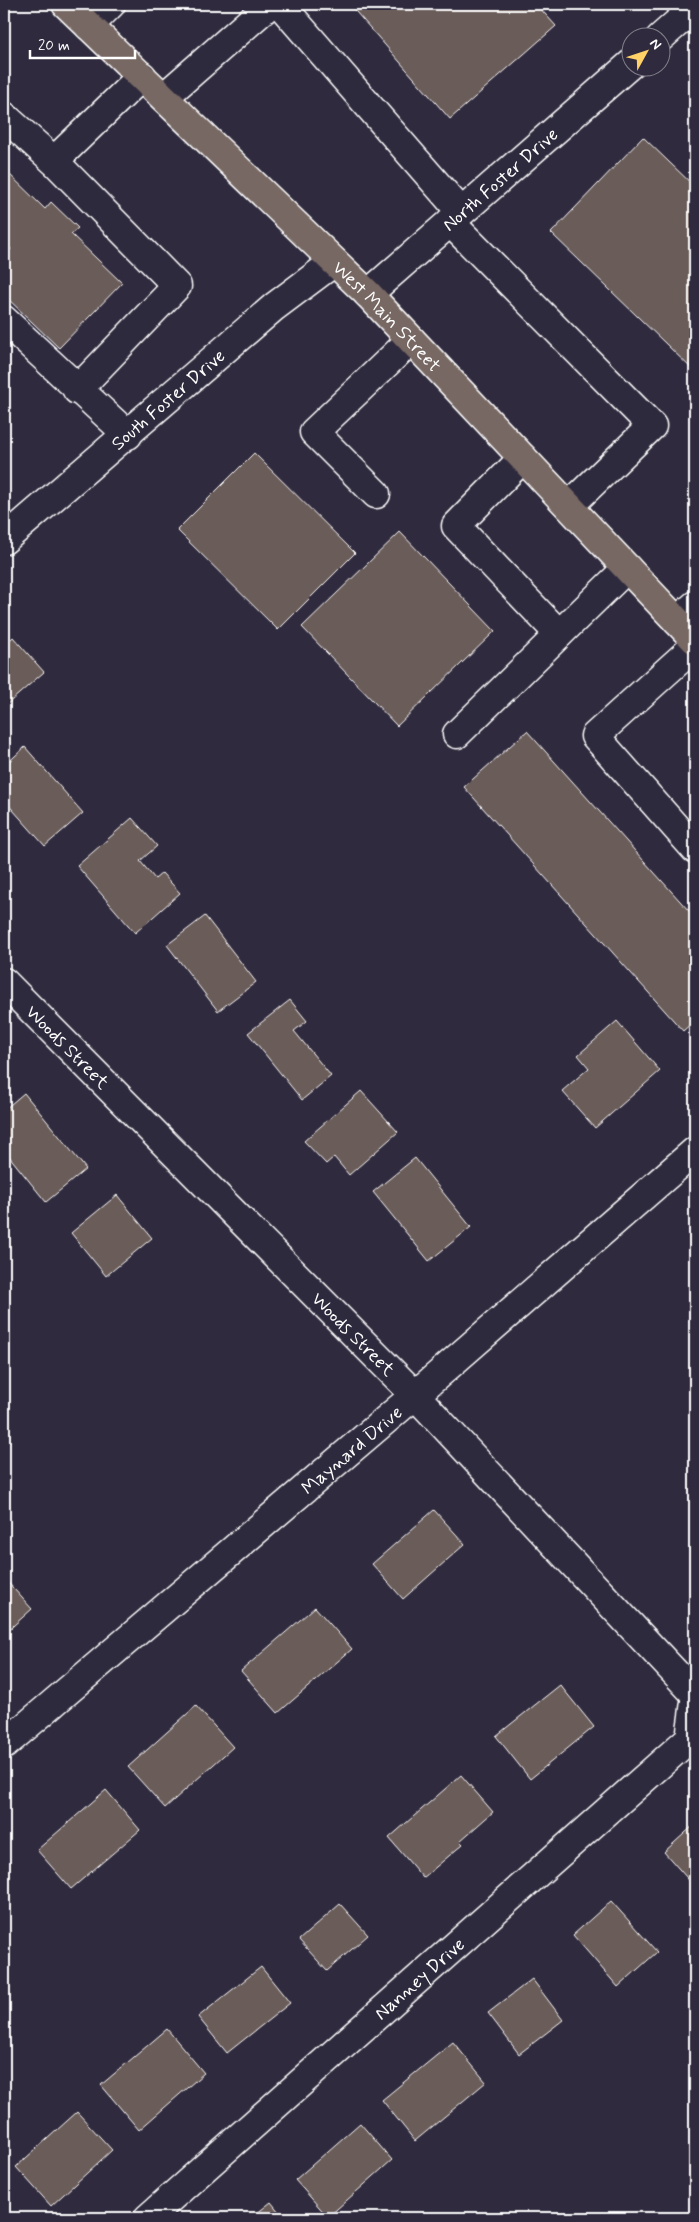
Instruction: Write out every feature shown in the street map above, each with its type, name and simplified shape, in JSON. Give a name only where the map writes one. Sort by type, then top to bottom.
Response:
[{"type":"main road","name":"West Main Street","points":[[66,4],[368,294],[627,568],[689,622]]},
{"type":"street","points":[[90,26],[111,4]]},
{"type":"street","points":[[164,98],[270,4]]},
{"type":"street","points":[[280,4],[456,217],[652,426],[569,506]]},
{"type":"street","points":[[671,28],[695,7]]},
{"type":"street","name":"North Foster Drive","points":[[368,294],[622,72]]},
{"type":"street","points":[[54,161],[142,76]]},
{"type":"street","points":[[4,116],[54,161],[177,286],[77,390]]},
{"type":"street","name":"South Foster Drive","points":[[4,540],[274,308],[334,262]]},
{"type":"street","points":[[4,320],[77,390],[128,435]]},
{"type":"street","points":[[376,494],[314,432],[411,340]]},
{"type":"street","points":[[523,458],[456,526],[559,634]]},
{"type":"street","points":[[457,734],[627,568]]},
{"type":"street","points":[[695,646],[595,736],[695,849]]},
{"type":"street","name":"Woods Street","points":[[4,982],[415,1395],[695,1694]]},
{"type":"street","name":"Maynard Drive","points":[[4,1745],[415,1395],[691,1165]]},
{"type":"street","name":"Nanney Drive","points":[[148,2218],[690,1738],[695,1702]]},
{"type":"building","points":[[349,4],[536,4],[556,26],[450,119]]},
{"type":"building","points":[[643,137],[695,187],[695,372],[551,233]]},
{"type":"building","points":[[4,169],[45,209],[51,202],[78,228],[71,234],[122,283],[59,348],[4,295],[4,257],[11,249],[4,242]]},
{"type":"building","points":[[254,453],[355,553],[278,630],[177,530]]},
{"type":"building","points":[[400,532],[495,631],[397,726],[302,627]]},
{"type":"building","points":[[13,637],[44,672],[4,707],[4,646]]},
{"type":"building","points":[[527,731],[689,911],[693,908],[695,910],[695,1020],[683,1031],[464,787]]},
{"type":"building","points":[[25,747],[83,813],[45,846],[4,800],[4,766]]},
{"type":"building","points":[[132,818],[157,846],[140,861],[155,879],[162,873],[180,893],[135,933],[77,866]]},
{"type":"building","points":[[205,916],[256,982],[218,1011],[167,945]]},
{"type":"building","points":[[290,1000],[307,1021],[294,1031],[331,1076],[302,1100],[248,1033]]},
{"type":"building","points":[[617,1021],[660,1071],[595,1128],[562,1091],[589,1068],[578,1055]]},
{"type":"building","points":[[361,1091],[398,1132],[349,1175],[334,1157],[326,1164],[304,1141]]},
{"type":"building","points":[[24,1093],[86,1169],[46,1202],[4,1150],[4,1110]]},
{"type":"building","points":[[415,1158],[471,1227],[429,1261],[373,1192]]},
{"type":"building","points":[[117,1195],[152,1238],[106,1276],[71,1233]]},
{"type":"building","points":[[434,1510],[465,1544],[403,1599],[372,1564]]},
{"type":"building","points":[[4,1578],[32,1609],[4,1634]]},
{"type":"building","points":[[315,1607],[352,1649],[278,1713],[241,1671]]},
{"type":"building","points":[[560,1685],[594,1727],[530,1779],[496,1736]]},
{"type":"building","points":[[196,1706],[233,1747],[165,1808],[128,1767]]},
{"type":"building","points":[[461,1775],[493,1812],[460,1841],[463,1844],[423,1878],[389,1838]]},
{"type":"building","points":[[106,1790],[140,1830],[71,1889],[37,1850]]},
{"type":"building","points":[[695,1824],[695,1887],[664,1852]]},
{"type":"building","points":[[611,1901],[657,1952],[618,1987],[573,1935]]},
{"type":"building","points":[[340,1904],[368,1935],[327,1971],[299,1940]]},
{"type":"building","points":[[261,1967],[290,2003],[227,2053],[198,2017]]},
{"type":"building","points":[[532,1979],[563,2020],[519,2054],[488,2013]]},
{"type":"building","points":[[167,2029],[204,2073],[139,2130],[101,2085]]},
{"type":"building","points":[[453,2042],[486,2082],[415,2141],[382,2100]]},
{"type":"building","points":[[77,2112],[112,2150],[51,2206],[16,2167]]},
{"type":"building","points":[[360,2123],[392,2160],[328,2217],[295,2180]]},
{"type":"building","points":[[271,2202],[284,2218],[251,2218]]}]
